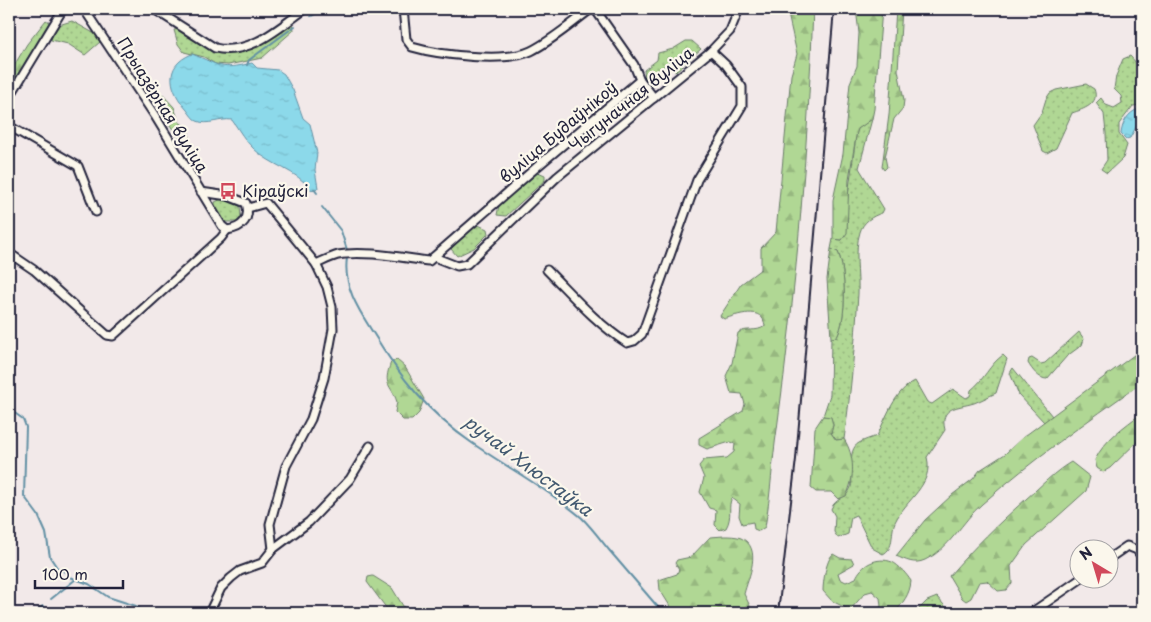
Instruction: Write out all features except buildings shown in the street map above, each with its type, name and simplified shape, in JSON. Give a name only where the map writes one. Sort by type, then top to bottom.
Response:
[{"type":"street","points":[[9,98],[63,9]]},
{"type":"street","name":"Прыазёрная вуліца","points":[[84,9],[155,116],[222,226],[227,230]]},
{"type":"street","points":[[154,9],[215,48],[226,50],[256,43],[305,9]]},
{"type":"street","name":"вуліца Будаўнікоў","points":[[404,9],[406,39],[412,47],[461,54],[509,57],[529,52],[546,43],[593,9],[634,65],[640,80],[432,259]]},
{"type":"street","points":[[711,51],[730,31],[739,9]]},
{"type":"street","name":"Чыгуначная вуліца","points":[[316,264],[338,255],[389,255],[432,259],[457,266],[467,264],[557,177],[711,51],[726,65],[742,87],[742,106],[697,180],[642,334],[634,341],[626,343],[604,326],[547,270]]},
{"type":"street","points":[[640,80],[654,98]]},
{"type":"street","points":[[9,126],[78,166],[96,212]]},
{"type":"street","name":"Прыазёрная вуліца","points":[[201,192],[228,196],[246,203],[248,208]]},
{"type":"street","points":[[9,253],[34,270],[107,335],[113,336],[221,238],[227,230],[235,229],[243,224],[248,214],[248,208],[266,203],[316,264],[327,287],[332,307],[330,353],[311,419],[286,466],[270,524],[273,549]]},
{"type":"street","points":[[209,613],[222,588],[230,578],[240,571],[262,563],[273,549],[309,522],[328,503],[350,479],[370,446]]},
{"type":"street","points":[[1118,552],[1127,546],[1137,550],[1142,557]]},
{"type":"street","points":[[1031,613],[1068,588]]},
{"type":"green space","points":[[789,9],[813,9],[800,219],[769,502],[765,527],[759,531],[754,529],[753,522],[742,524],[739,516],[740,504],[732,498],[728,524],[726,528],[720,530],[715,525],[716,510],[709,508],[700,492],[704,478],[699,466],[704,460],[727,458],[734,452],[735,444],[730,442],[707,449],[699,445],[699,438],[743,411],[745,404],[742,394],[731,393],[726,376],[732,363],[738,333],[765,326],[760,315],[749,313],[724,319],[720,316],[741,284],[761,269],[761,248],[776,232],[791,75],[797,54],[788,14]]},
{"type":"green space","points":[[856,9],[882,9],[874,109],[872,119],[858,129],[856,136],[849,179],[847,233],[842,240],[833,239],[833,200],[843,154],[850,83],[857,66],[859,33]]},
{"type":"green space","points":[[896,9],[902,9],[898,70],[904,100],[903,108],[894,119],[885,157],[887,167],[884,170],[882,167],[889,115]]},
{"type":"green space","points":[[46,20],[49,22],[47,32],[9,86],[9,74],[27,44]]},
{"type":"green space","points":[[72,21],[97,35],[100,42],[85,55],[68,44],[51,40],[55,26]]},
{"type":"green space","points":[[289,23],[293,23],[294,30],[262,58],[228,65],[215,64],[204,57],[184,52],[178,44],[174,30],[180,29],[213,49],[241,49]]},
{"type":"green space","points":[[686,41],[692,41],[701,49],[675,72],[671,66],[665,65],[651,76],[655,85],[653,86],[645,77],[644,70],[657,60],[658,53],[673,49]]},
{"type":"green space","points":[[1130,56],[1139,66],[1138,74],[1142,78],[1142,105],[1133,106],[1119,124],[1119,134],[1127,145],[1123,158],[1107,173],[1101,169],[1107,160],[1104,114],[1096,103],[1101,98],[1106,105],[1114,108],[1122,103],[1121,96],[1114,89],[1116,76],[1123,59]]},
{"type":"green space","points":[[1086,84],[1094,89],[1095,99],[1086,108],[1072,113],[1056,148],[1047,153],[1043,151],[1033,125],[1042,112],[1046,99],[1050,93],[1056,90]]},
{"type":"green space","points":[[150,91],[160,92],[174,107],[179,122],[187,127],[190,137],[186,141],[180,140],[152,98]]},
{"type":"green space","points":[[872,119],[859,168],[884,209],[882,213],[866,222],[861,228],[858,239],[858,294],[849,403],[844,439],[836,440],[831,433],[833,425],[831,418],[823,416],[830,395],[831,338],[837,337],[844,307],[844,282],[841,260],[838,252],[831,249],[833,239],[842,240],[857,129]]},
{"type":"green space","points":[[538,172],[545,175],[545,180],[506,216],[497,215],[499,205]]},
{"type":"green space","points":[[224,198],[240,206],[241,217],[236,222],[225,222],[215,209],[215,202]]},
{"type":"green space","points":[[474,223],[487,229],[488,234],[474,248],[457,256],[451,249]]},
{"type":"green space","points":[[831,249],[838,252],[841,260],[844,282],[844,307],[837,337],[831,338],[827,279]]},
{"type":"green space","points":[[1079,332],[1084,339],[1082,345],[1067,356],[1047,379],[1039,376],[1028,363],[1029,359],[1032,358],[1041,364],[1045,363]]},
{"type":"green space","points":[[1142,349],[1142,382],[1140,384],[1020,472],[982,504],[949,542],[934,555],[917,562],[896,556],[925,520],[973,479],[980,470],[1005,454],[1022,438]]},
{"type":"green space","points":[[1003,355],[1007,359],[996,393],[947,412],[944,422],[945,430],[927,457],[928,467],[923,484],[895,522],[891,544],[887,551],[883,554],[872,548],[856,515],[851,517],[848,534],[838,538],[834,532],[835,516],[831,509],[835,503],[847,494],[851,487],[851,463],[855,446],[877,436],[892,405],[902,391],[915,381],[927,402],[932,404],[953,389],[966,398],[970,396],[971,390]]},
{"type":"green space","points":[[397,360],[405,367],[424,399],[419,413],[412,420],[403,420],[395,412],[397,402],[387,381],[391,362]]},
{"type":"green space","points":[[1013,368],[1052,416],[1044,422],[1019,395],[1010,373]]},
{"type":"green space","points":[[1142,413],[1142,437],[1110,468],[1103,472],[1097,468],[1095,460],[1104,446]]},
{"type":"green space","points":[[823,416],[831,417],[833,425],[831,433],[836,440],[844,439],[852,460],[852,475],[849,489],[846,496],[838,499],[831,492],[816,492],[811,488],[815,428]]},
{"type":"green space","points":[[1071,462],[1090,477],[1086,491],[1026,545],[1011,566],[1012,583],[1006,590],[998,591],[987,581],[979,582],[971,598],[966,601],[962,598],[949,576],[1006,517],[1053,475]]},
{"type":"green space","points":[[710,537],[741,538],[748,543],[751,549],[753,556],[751,572],[744,594],[750,606],[748,613],[657,613],[670,606],[660,590],[659,580],[677,574],[679,569],[675,563],[677,560],[691,557]]},
{"type":"green space","points":[[833,554],[840,558],[852,559],[854,564],[838,573],[840,579],[846,582],[856,578],[862,569],[875,561],[886,560],[895,563],[911,581],[907,595],[895,613],[875,613],[881,606],[880,598],[872,591],[865,593],[850,610],[832,601],[823,591],[824,577]]},
{"type":"green space","points":[[373,576],[392,588],[403,606],[411,613],[390,613],[367,582],[368,577]]},
{"type":"green space","points":[[937,597],[951,613],[915,613],[927,601]]},
{"type":"water","points":[[192,54],[220,66],[233,67],[252,63],[257,68],[278,70],[284,74],[293,90],[303,118],[310,124],[317,153],[315,170],[318,188],[311,190],[299,178],[261,155],[248,142],[232,120],[205,123],[193,118],[176,95],[172,79],[176,65],[182,59]]},
{"type":"water","points":[[1139,109],[1142,116],[1130,138],[1126,139],[1121,134],[1124,122],[1129,115]]},
{"type":"waterway","name":"ручай Хлюстаўка","points":[[311,16],[324,9]]},
{"type":"waterway","name":"ручай Хлюстаўка","points":[[247,65],[249,60],[295,26]]},
{"type":"waterway","name":"ручай Хлюстаўка","points":[[314,189],[317,193]]},
{"type":"waterway","name":"ручай Хлюстаўка","points":[[322,207],[341,231],[347,250]]},
{"type":"waterway","name":"ручай Хлюстаўка","points":[[347,258],[346,268],[349,288],[357,306],[393,364],[428,407],[456,431],[556,498],[582,518],[663,613]]},
{"type":"waterway","points":[[9,409],[23,419],[26,427],[24,496],[38,515],[46,533],[50,557],[58,569],[66,572],[70,577],[89,584],[108,597],[136,606],[146,613]]},
{"type":"waterway","points":[[51,599],[76,579]]},
{"type":"waterway","points":[[34,613],[43,606]]},
{"type":"railway","points":[[778,613],[796,459],[834,9]]},
{"type":"place","name":"Кіраўскі","points":[[228,191]]}]
